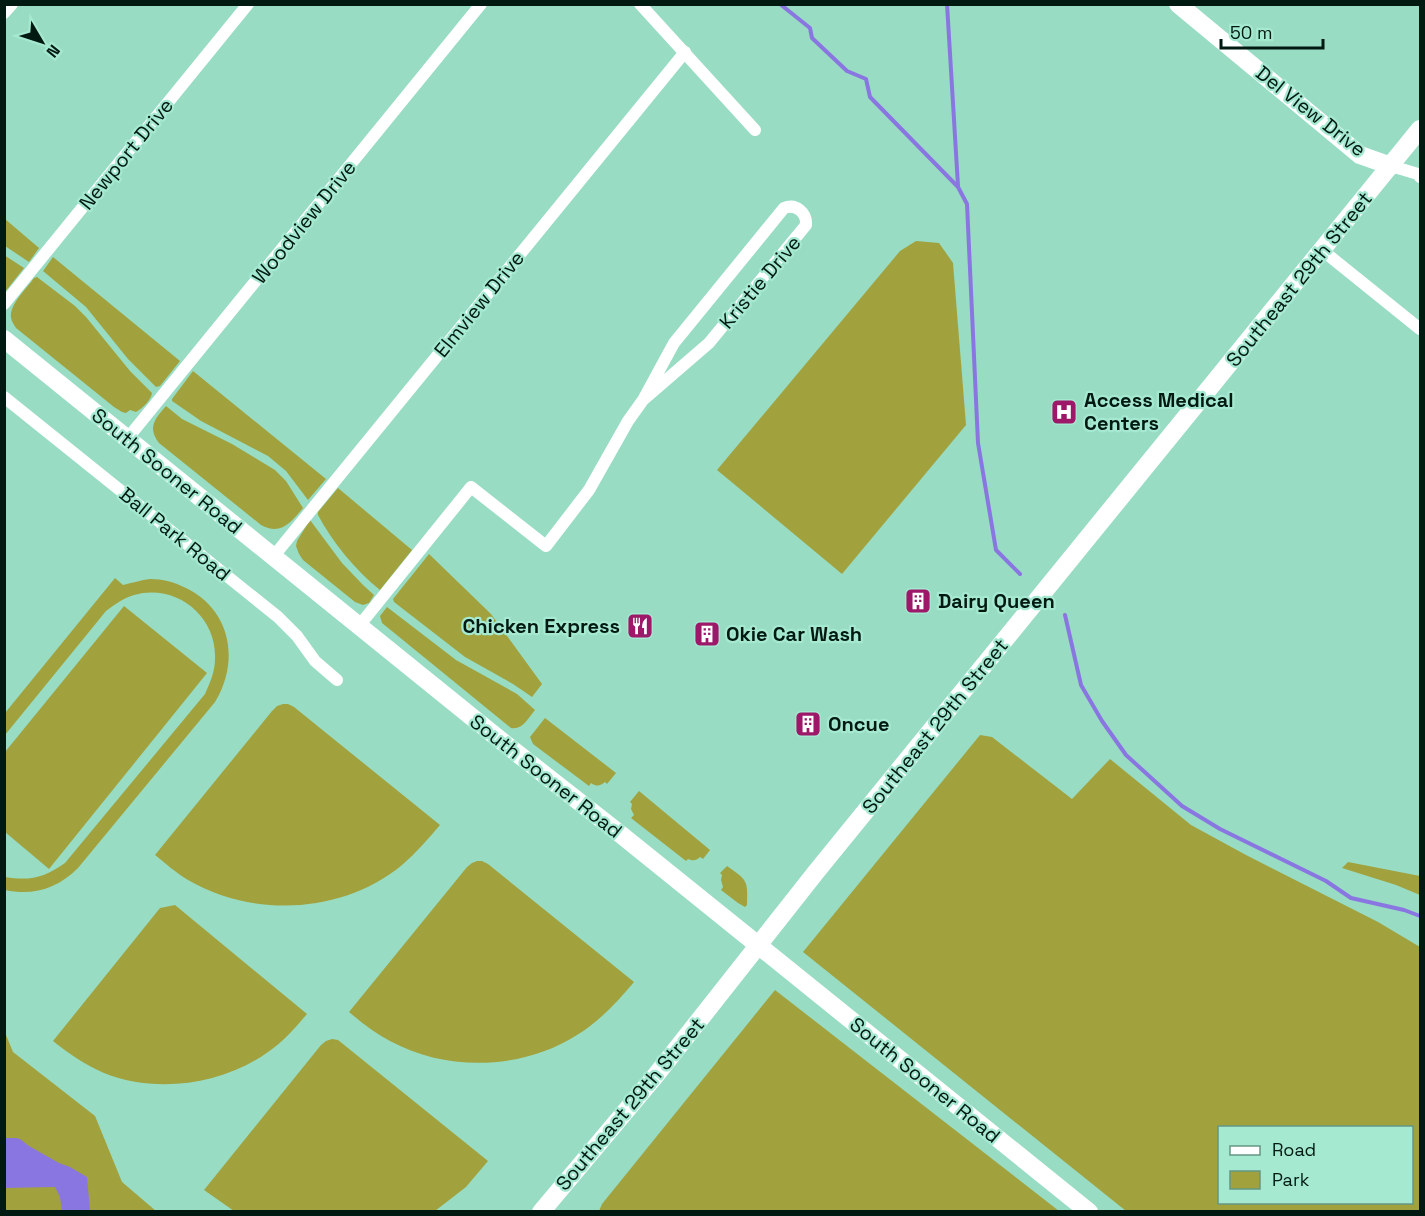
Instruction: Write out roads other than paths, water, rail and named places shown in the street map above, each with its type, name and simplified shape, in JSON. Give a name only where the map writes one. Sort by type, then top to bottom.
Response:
[{"type":"main road","name":"Del View Drive","points":[[1179,4],[1360,155],[1391,166]]},
{"type":"main road","name":"Southeast 29th Street","points":[[541,1212],[656,1075],[850,830],[1420,129]]},
{"type":"main road","name":"South Sooner Road","points":[[4,339],[1089,1212]]},
{"type":"street","points":[[4,14],[12,4]]},
{"type":"street","name":"Newport Drive","points":[[4,304],[248,4]]},
{"type":"street","name":"Woodview Drive","points":[[127,439],[481,4]]},
{"type":"street","points":[[640,4],[755,130]]},
{"type":"street","name":"Elmview Drive","points":[[273,556],[685,52]]},
{"type":"street","points":[[1391,166],[1418,174],[1420,177]]},
{"type":"street","name":"Kristie Drive","points":[[359,626],[471,487],[546,546],[589,490],[674,343],[784,208],[795,207],[804,214],[807,220],[806,225],[709,343],[643,400]]},
{"type":"street","points":[[1322,250],[1420,329]]},
{"type":"street","name":"Ball Park Road","points":[[4,397],[278,617],[297,636],[315,661],[337,680]]},
{"type":"waterway","points":[[780,4],[810,28],[812,38],[847,71],[866,79],[870,97],[958,187],[967,204],[978,443],[996,550],[1020,574]]},
{"type":"waterway","points":[[947,4],[958,186]]},
{"type":"waterway","points":[[1065,615],[1081,685],[1102,721],[1126,755],[1182,806],[1220,829],[1326,881],[1351,898],[1420,916]]},
{"type":"place","name":"Access Medical Centers","points":[[1064,412]]},
{"type":"place","name":"Dairy Queen","points":[[918,601]]},
{"type":"place","name":"Chicken Express","points":[[640,626]]},
{"type":"place","name":"Okie Car Wash","points":[[707,634]]},
{"type":"place","name":"Oncue","points":[[808,724]]}]
